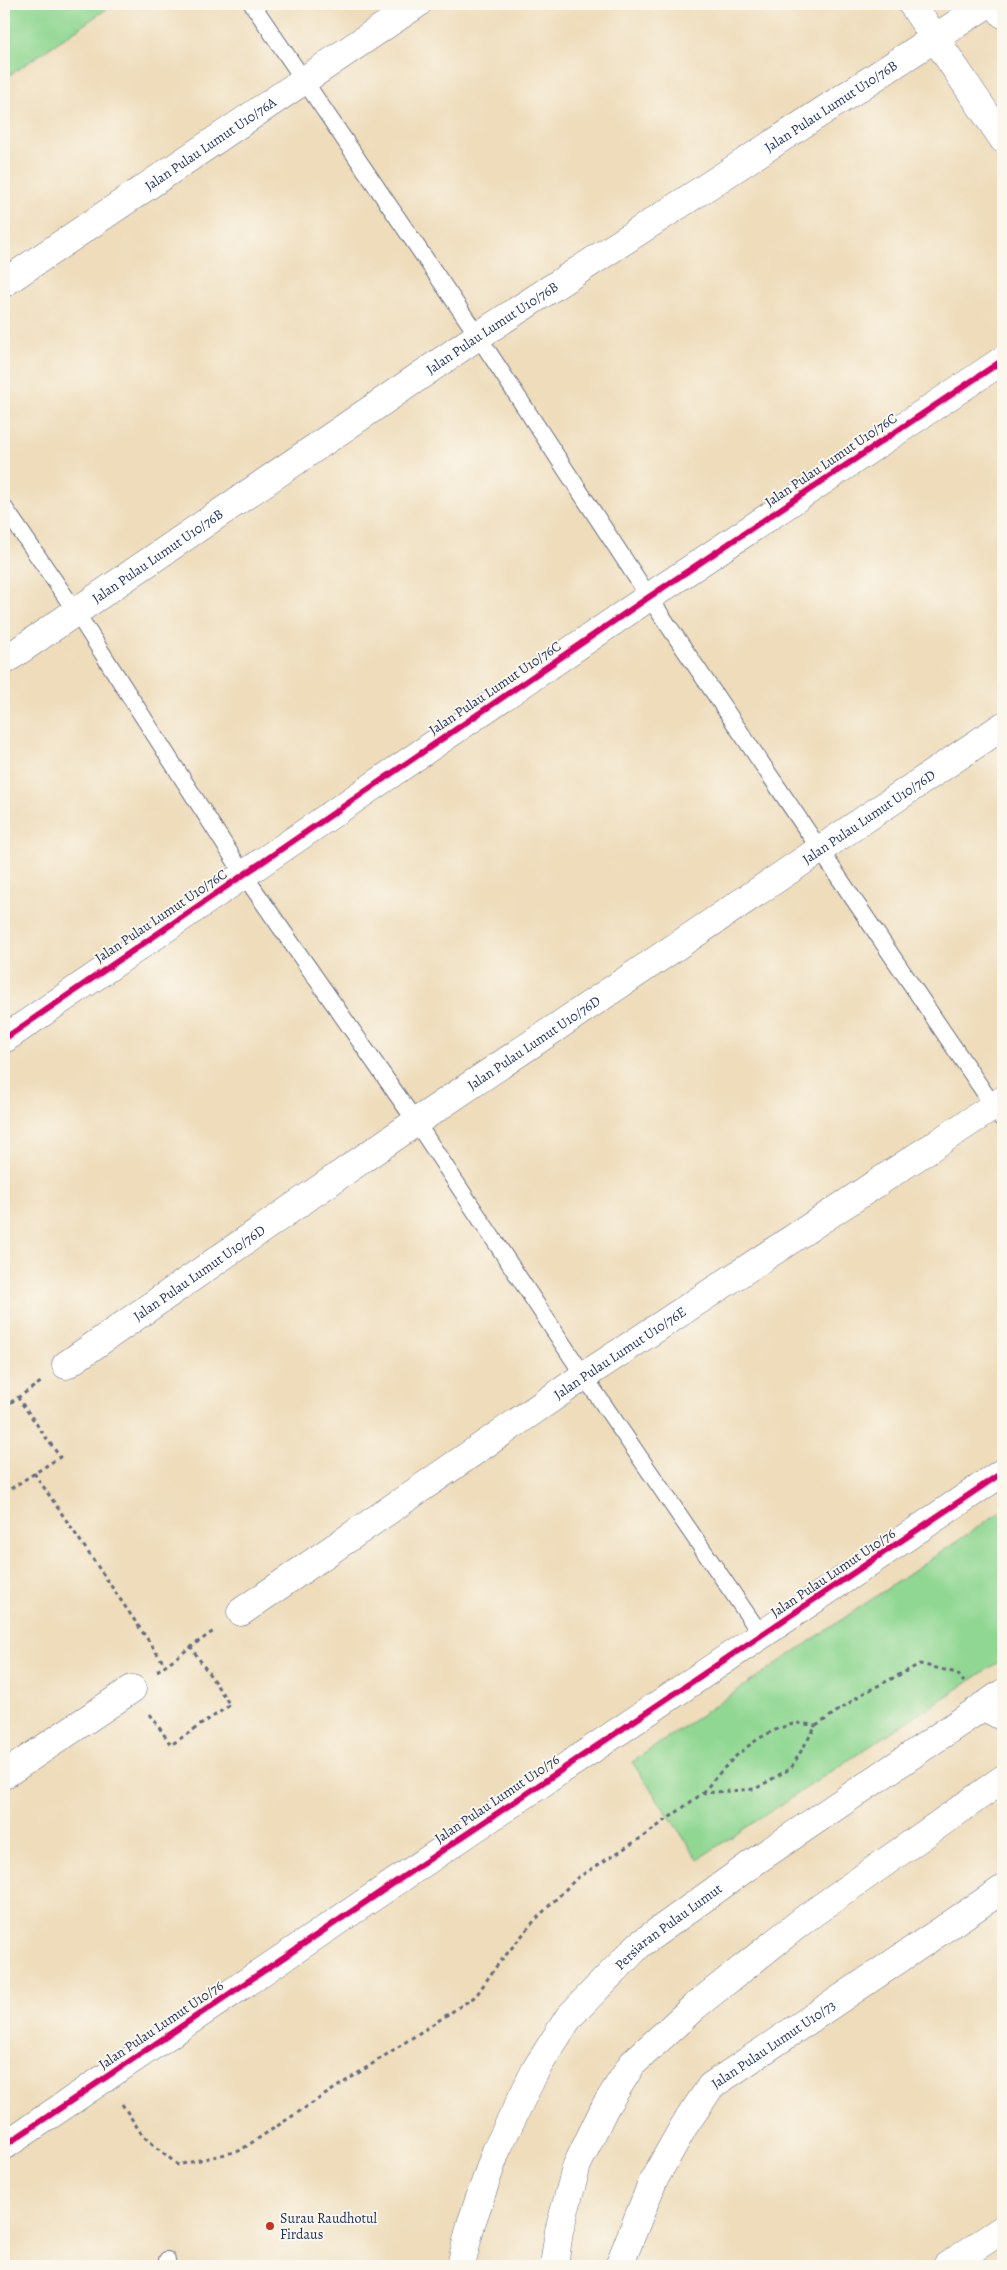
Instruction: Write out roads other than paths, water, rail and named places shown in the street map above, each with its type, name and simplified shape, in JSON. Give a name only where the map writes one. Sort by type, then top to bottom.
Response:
[{"type":"street","name":"Jalan Pulau Lumut U10/76A","points":[[4,284],[302,80],[417,4]]},
{"type":"street","points":[[912,4],[1003,139]]},
{"type":"street","name":"Jalan Pulau Lumut U10/76B","points":[[4,660],[478,336],[987,4]]},
{"type":"street","points":[[996,4],[1003,14]]},
{"type":"street","name":"Jalan Pulau Lumut U10/76C","points":[[4,1039],[649,597],[1003,360]]},
{"type":"street","name":"Jalan Pulau Lumut U10/76D","points":[[66,1365],[416,1122],[821,851],[1003,726]]},
{"type":"street","name":"Jalan Pulau Lumut U10/76E","points":[[241,1612],[584,1376],[1000,1109]]},
{"type":"street","name":"Jalan Pulau Lumut U10/76","points":[[4,2146],[1003,1472]]},
{"type":"street","points":[[4,1775],[132,1689]]},
{"type":"street","name":"Persiaran Pulau Lumut","points":[[461,2266],[471,2224],[496,2151],[536,2068],[569,2017],[639,1945],[757,1860],[996,1706]]},
{"type":"street","points":[[554,2266],[559,2231],[577,2165],[605,2107],[632,2064],[694,2007],[806,1918],[1003,1779]]},
{"type":"street","name":"Jalan Pulau Lumut U10/73","points":[[619,2266],[653,2181],[684,2126],[711,2086],[1003,1889]]},
{"type":"street","points":[[947,2266],[1003,2229]]},
{"type":"lane","points":[[252,4],[478,336],[649,597],[821,851],[1000,1109]]},
{"type":"lane","points":[[4,507],[76,612],[244,875],[416,1122],[584,1376],[762,1636]]},
{"type":"place","name":"Surau Raudhotul Firdaus","points":[[270,2226]]}]
